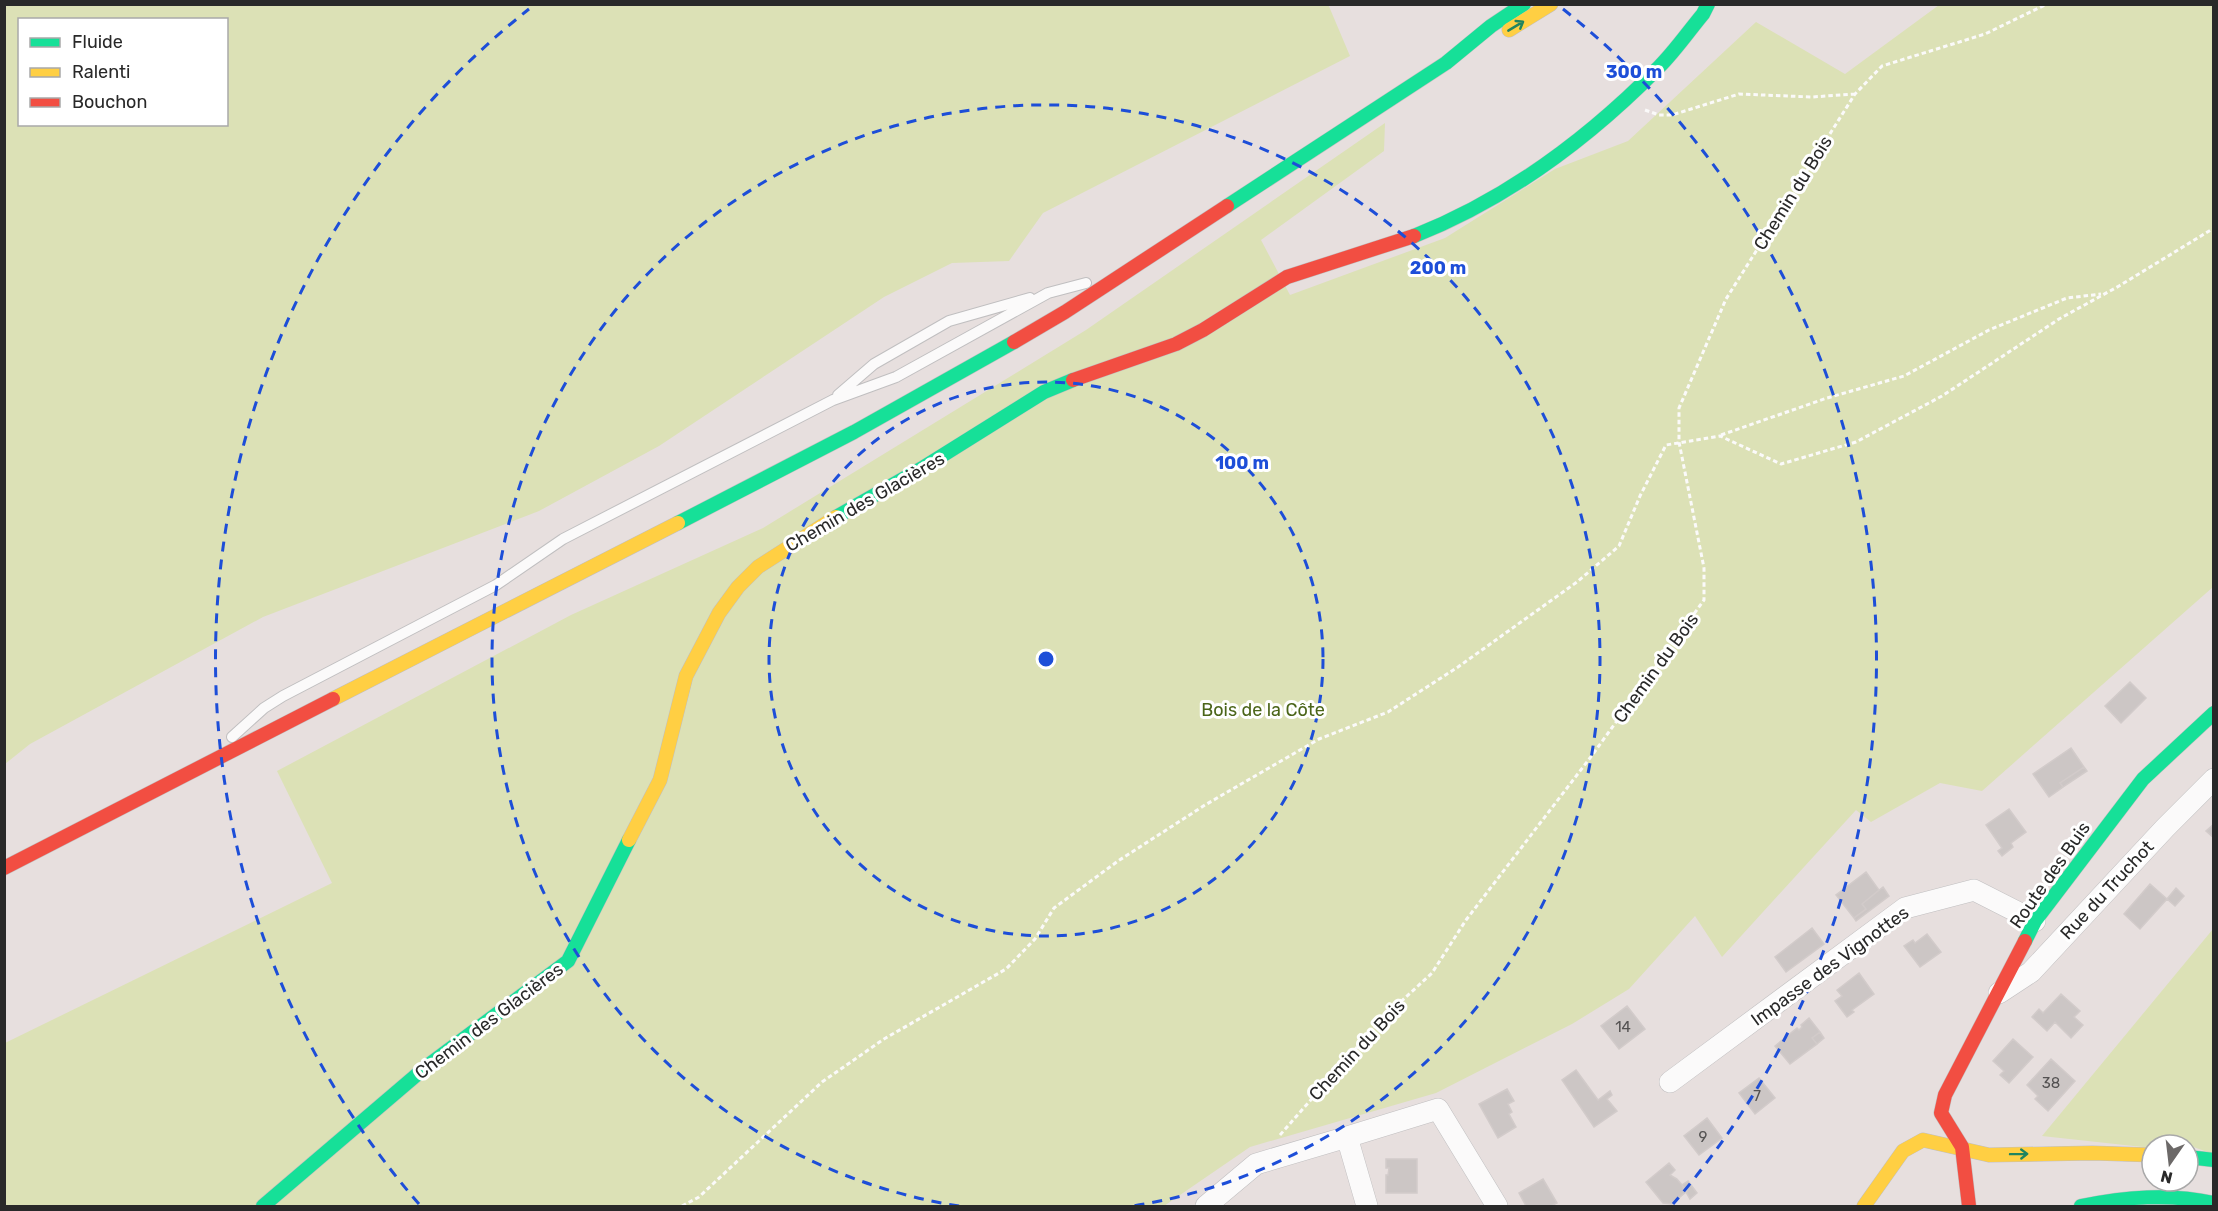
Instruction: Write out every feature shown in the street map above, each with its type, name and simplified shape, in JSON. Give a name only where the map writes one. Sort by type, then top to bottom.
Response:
[{"type":"street","points":[[4,868],[854,432],[977,364],[1127,272],[1446,63],[1491,26],[1524,4]]},
{"type":"street","points":[[1446,63],[1497,37],[1551,4]]},
{"type":"street","name":"Chemin des Glacières","points":[[1686,32],[1696,4]]},
{"type":"street","name":"Chemin des Glacières","points":[[263,1206],[427,1066],[568,961],[660,780],[686,676],[698,650],[719,613],[738,587],[758,567],[812,531],[924,467],[1044,392],[1094,371],[1176,344],[1287,277],[1394,244],[1438,226],[1529,177],[1593,129],[1630,95],[1660,66],[1703,14],[1708,4]]},
{"type":"street","name":"Route des Buis","points":[[1962,1147],[1941,1113],[1945,1095],[2035,921],[2143,779],[2214,713]]},
{"type":"street","name":"Rue du Truchot","points":[[1996,995],[2031,972],[2165,828],[2214,779]]},
{"type":"street","name":"Impasse des Vignottes","points":[[1670,1082],[1905,908],[1974,890],[2035,921]]},
{"type":"street","points":[[1206,1206],[1256,1164],[1438,1108],[1497,1206]]},
{"type":"street","points":[[1347,1137],[1367,1206]]},
{"type":"street","points":[[1864,1206],[1903,1151],[1923,1140],[1962,1147],[1989,1155],[2140,1155]]},
{"type":"street","points":[[1962,1147],[1969,1206]]},
{"type":"street","points":[[2081,1206],[2121,1199],[2163,1197],[2214,1203]]},
{"type":"lane","points":[[833,400],[874,364],[949,321],[1127,272]]},
{"type":"lane","points":[[197,769],[264,708],[283,696],[496,585],[563,538],[833,400],[896,377],[1048,293]]},
{"type":"path","name":"Chemin du Bois","points":[[1279,1137],[1380,1021],[1432,973],[1466,920],[1593,754],[1704,600],[1704,568],[1679,442],[1679,408],[1726,299],[1855,94],[1882,66],[1985,34],[2047,4]]},
{"type":"path","points":[[1630,95],[1647,112],[1659,116],[1672,115],[1739,94],[1812,97],[1855,94]]},
{"type":"path","points":[[1720,435],[1781,464],[1856,442],[1941,396],[2059,319],[2214,228]]},
{"type":"path","points":[[682,1206],[699,1197],[822,1082],[884,1039],[1006,969],[1035,939],[1054,908],[1118,861],[1205,805],[1319,740],[1388,712],[1458,667],[1577,582],[1618,546],[1666,445],[1720,435],[1827,398],[1904,376],[1989,330],[2067,298],[2104,294]]},
{"type":"green space","points":[[5,4],[1328,4],[1350,56],[1043,213],[1009,261],[952,263],[884,297],[659,446],[539,511],[263,617],[30,744],[5,764]]},
{"type":"green space","name":"Bois de la Côte","points":[[1939,5],[2213,5],[2213,587],[1982,791],[1940,783],[1871,822],[1856,810],[1722,957],[1695,916],[1629,989],[1572,1024],[1436,1093],[1250,1147],[1164,1206],[5,1206],[5,1043],[332,883],[277,771],[571,615],[763,528],[1086,330],[1385,123],[1384,151],[1261,240],[1290,295],[1445,238],[1555,169],[1628,141],[1756,22],[1845,74]]},
{"type":"green space","points":[[2213,929],[2213,1154],[2200,1149],[2200,1133],[2140,1133],[2140,1147],[2042,1136]]},
{"type":"building","points":[[2130,682],[2146,698],[2121,723],[2105,706]]},
{"type":"building","points":[[2071,748],[2084,767],[2060,783],[2063,787],[2049,797],[2033,774]]},
{"type":"building","points":[[2084,767],[2087,771],[2063,787],[2060,783]]},
{"type":"building","points":[[2009,809],[2026,832],[2011,843],[2013,847],[2002,856],[1998,851],[2002,848],[1986,825]]},
{"type":"building","points":[[2214,824],[2214,838],[2206,831]]},
{"type":"building","points":[[1866,872],[1879,890],[1862,904],[1866,909],[1854,918],[1836,895]]},
{"type":"building","points":[[2150,884],[2167,899],[2140,929],[2124,914]]},
{"type":"building","points":[[1883,887],[1889,896],[1856,921],[1854,918],[1866,909],[1862,904]]},
{"type":"building","points":[[2176,888],[2184,896],[2175,906],[2167,899]]},
{"type":"building","points":[[1812,928],[1824,944],[1786,972],[1775,957]]},
{"type":"building","points":[[1927,934],[1941,952],[1920,967],[1904,946],[1913,940],[1915,943]]},
{"type":"building","points":[[1859,973],[1874,994],[1852,1010],[1854,1012],[1847,1017],[1835,1001],[1842,996],[1837,990]]},
{"type":"building","points":[[2061,994],[2080,1011],[2074,1017],[2083,1025],[2071,1038],[2055,1022],[2047,1031],[2032,1017],[2039,1009],[2043,1013]]},
{"type":"building","points":[[1627,1006],[1645,1029],[1619,1049],[1601,1026]]},
{"type":"building","points":[[1809,1018],[1820,1032],[1812,1038],[1817,1044],[1790,1064],[1775,1046],[1797,1028],[1799,1030]]},
{"type":"building","points":[[1820,1032],[1824,1038],[1817,1044],[1812,1038]]},
{"type":"building","points":[[2013,1039],[2033,1057],[2009,1083],[2000,1075],[2004,1071],[1993,1061]]},
{"type":"building","points":[[2051,1059],[2075,1081],[2048,1111],[2035,1099],[2038,1096],[2027,1085]]},
{"type":"building","points":[[1576,1070],[1598,1100],[1610,1091],[1612,1095],[1607,1099],[1617,1111],[1594,1127],[1562,1080]]},
{"type":"building","points":[[1759,1078],[1775,1098],[1755,1114],[1739,1093]]},
{"type":"building","points":[[1507,1089],[1514,1101],[1508,1104],[1512,1112],[1509,1114],[1516,1127],[1498,1138],[1479,1104]]},
{"type":"building","points":[[1707,1118],[1722,1138],[1699,1155],[1684,1136]]},
{"type":"building","points":[[1386,1159],[1417,1159],[1417,1193],[1386,1193],[1386,1175],[1388,1175],[1389,1168],[1386,1168]]},
{"type":"building","points":[[1669,1163],[1675,1170],[1670,1175],[1677,1179],[1687,1191],[1672,1204],[1663,1203],[1646,1182]]},
{"type":"building","points":[[1543,1179],[1557,1203],[1551,1206],[1526,1206],[1519,1193]]},
{"type":"building","points":[[1688,1181],[1697,1193],[1690,1199],[1682,1185]]},
{"type":"traffic: fast","points":[[1227,206],[1446,63],[1491,26],[1524,4]]},
{"type":"traffic: fast","points":[[1414,236],[1482,204],[1546,164],[1576,142],[1659,67],[1703,14],[1708,4]]},
{"type":"traffic: fast","points":[[678,523],[854,432],[1014,342]]},
{"type":"traffic: fast","points":[[836,517],[924,467],[1044,392],[1073,380]]},
{"type":"traffic: fast","points":[[2025,941],[2035,921],[2143,779],[2214,713]]},
{"type":"traffic: fast","points":[[263,1206],[427,1066],[568,961],[629,840]]},
{"type":"traffic: fast","points":[[2200,1158],[2214,1160]]},
{"type":"traffic: fast","points":[[2081,1206],[2147,1197],[2180,1198],[2214,1203]]},
{"type":"traffic: slow","points":[[1509,30],[1551,4]]},
{"type":"traffic: slow","points":[[629,840],[660,780],[686,676],[719,613],[738,587],[758,567],[836,517]]},
{"type":"traffic: slow","points":[[333,699],[678,523]]},
{"type":"traffic: slow","points":[[1864,1206],[1903,1151],[1923,1140],[1989,1155],[2140,1155]]},
{"type":"traffic: jam","points":[[1014,342],[1065,312],[1227,206]]},
{"type":"traffic: jam","points":[[1073,380],[1176,344],[1203,330],[1287,277],[1414,236]]},
{"type":"traffic: jam","points":[[4,868],[333,699]]},
{"type":"traffic: jam","points":[[1969,1206],[1962,1147],[1941,1113],[1945,1095],[2025,941]]}]
